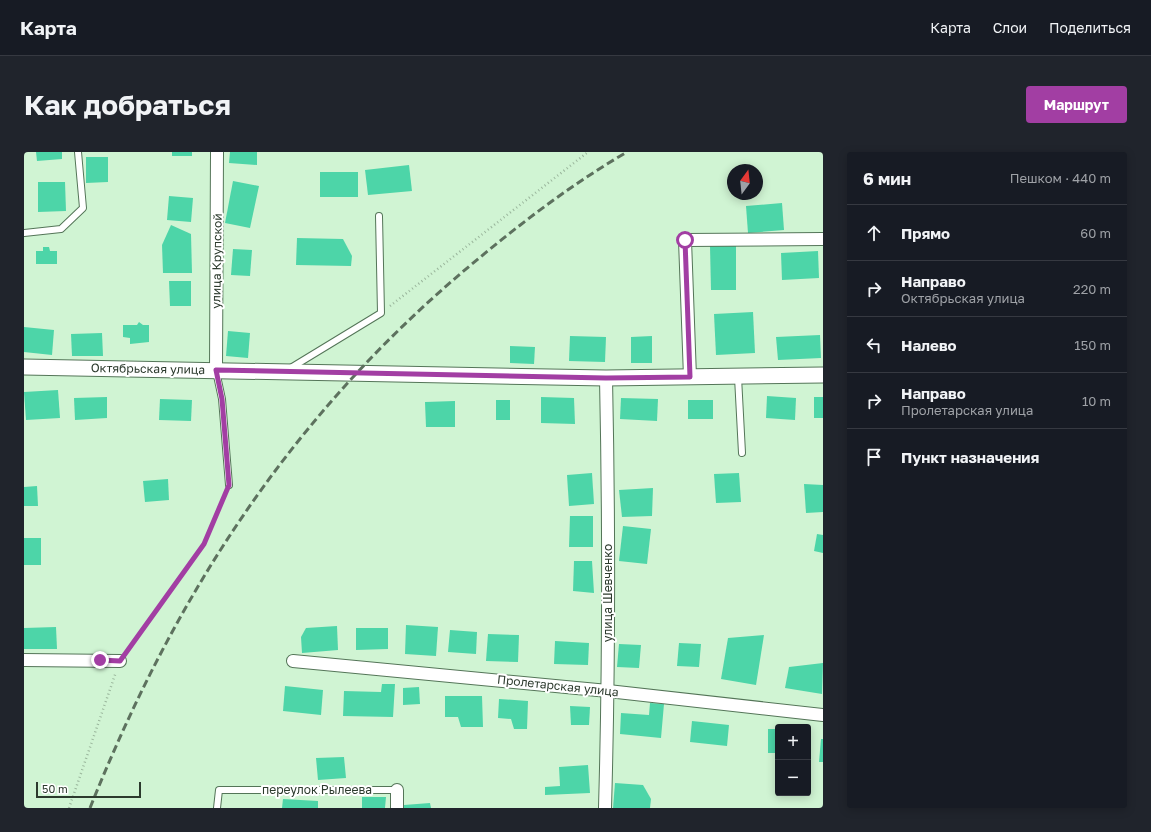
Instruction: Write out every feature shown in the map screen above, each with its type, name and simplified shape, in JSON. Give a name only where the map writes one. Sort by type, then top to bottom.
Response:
[{"type":"street","name":"улица Крупской","points":[[216,370],[217,152]]},
{"type":"street","points":[[690,377],[685,240],[823,239]]},
{"type":"street","name":"Октябрьская улица","points":[[24,367],[606,378],[823,375]]},
{"type":"street","name":"улица Шевченко","points":[[605,808],[608,691],[608,485],[606,378]]},
{"type":"street","points":[[24,660],[120,661]]},
{"type":"street","name":"Пролетарская улица","points":[[293,661],[608,691],[823,716]]},
{"type":"street","name":"переулок Рылеева","points":[[397,790],[397,808]]},
{"type":"lane","points":[[24,233],[61,229],[82,208],[78,152]]},
{"type":"lane","points":[[284,372],[381,313],[379,216]]},
{"type":"lane","points":[[216,370],[222,399],[229,485]]},
{"type":"lane","points":[[738,376],[742,453]]},
{"type":"lane","name":"переулок Рылеева","points":[[217,808],[219,790],[397,790]]},
{"type":"path","points":[[381,313],[588,152]]},
{"type":"path","points":[[69,808],[120,661],[204,544],[229,485]]},
{"type":"building","points":[[36,152],[62,152],[62,159],[37,161]]},
{"type":"building","points":[[172,152],[192,152],[192,156],[172,156]]},
{"type":"building","points":[[230,152],[257,152],[257,165],[229,163]]},
{"type":"building","points":[[86,157],[108,157],[108,182],[86,183]]},
{"type":"building","points":[[409,165],[412,191],[368,195],[365,170]]},
{"type":"building","points":[[320,172],[358,172],[358,197],[320,197]]},
{"type":"building","points":[[233,181],[259,186],[250,228],[225,223]]},
{"type":"building","points":[[38,182],[65,182],[66,211],[38,212]]},
{"type":"building","points":[[169,196],[193,198],[191,222],[167,220]]},
{"type":"building","points":[[782,203],[784,230],[748,233],[746,206]]},
{"type":"building","points":[[171,225],[191,234],[192,273],[163,273],[162,245]]},
{"type":"building","points":[[297,238],[343,239],[352,256],[351,266],[296,265]]},
{"type":"building","points":[[710,246],[736,246],[736,290],[711,290]]},
{"type":"building","points":[[43,247],[49,247],[50,251],[57,251],[57,264],[36,264],[36,251],[43,251]]},
{"type":"building","points":[[233,249],[252,250],[250,276],[231,275]]},
{"type":"building","points":[[818,251],[819,278],[782,280],[781,253]]},
{"type":"building","points":[[169,281],[191,281],[191,306],[170,306]]},
{"type":"building","points":[[753,312],[755,353],[716,355],[714,314]]},
{"type":"building","points":[[139,322],[143,325],[149,325],[149,342],[130,344],[130,338],[123,337],[123,325],[137,325]]},
{"type":"building","points":[[24,327],[54,330],[52,355],[24,352]]},
{"type":"building","points":[[228,331],[250,333],[248,358],[226,356]]},
{"type":"building","points":[[102,333],[103,356],[72,356],[71,334]]},
{"type":"building","points":[[820,335],[821,358],[778,360],[776,337]]},
{"type":"building","points":[[570,336],[606,337],[605,362],[569,361]]},
{"type":"building","points":[[652,336],[652,363],[631,363],[631,337]]},
{"type":"building","points":[[510,346],[535,347],[534,364],[510,363]]},
{"type":"building","points":[[58,390],[60,418],[26,420],[24,392]]},
{"type":"building","points":[[767,396],[796,398],[795,420],[766,418]]},
{"type":"building","points":[[107,397],[107,418],[75,420],[74,398]]},
{"type":"building","points":[[541,397],[574,398],[575,424],[541,423]]},
{"type":"building","points":[[814,397],[823,397],[823,418],[814,418]]},
{"type":"building","points":[[621,398],[658,399],[657,421],[620,419]]},
{"type":"building","points":[[160,399],[192,400],[191,421],[159,420]]},
{"type":"building","points":[[496,400],[510,400],[510,420],[496,420]]},
{"type":"building","points":[[688,400],[713,400],[713,419],[688,419]]},
{"type":"building","points":[[455,401],[455,427],[426,427],[425,402]]},
{"type":"building","points":[[592,473],[594,504],[569,506],[567,475]]},
{"type":"building","points":[[739,473],[741,502],[716,503],[714,474]]},
{"type":"building","points":[[168,479],[169,500],[145,502],[143,481]]},
{"type":"building","points":[[804,484],[823,485],[823,512],[806,513]]},
{"type":"building","points":[[37,486],[38,506],[24,506],[24,487]]},
{"type":"building","points":[[653,488],[652,516],[622,517],[619,490]]},
{"type":"building","points":[[570,516],[593,516],[593,547],[569,547]]},
{"type":"building","points":[[623,526],[651,529],[647,564],[619,561]]},
{"type":"building","points":[[817,534],[823,535],[823,553],[814,551]]},
{"type":"building","points":[[24,538],[41,538],[41,565],[24,565]]},
{"type":"building","points":[[574,561],[592,561],[594,593],[573,591]]},
{"type":"building","points":[[406,625],[438,627],[436,656],[405,654]]},
{"type":"building","points":[[337,626],[338,650],[302,653],[301,637],[306,628]]},
{"type":"building","points":[[56,627],[57,649],[24,649],[24,628]]},
{"type":"building","points":[[356,628],[388,628],[388,649],[356,650]]},
{"type":"building","points":[[450,630],[477,632],[476,654],[448,652]]},
{"type":"building","points":[[488,634],[519,635],[518,662],[486,661]]},
{"type":"building","points":[[764,635],[756,685],[721,679],[728,638]]},
{"type":"building","points":[[555,641],[589,643],[588,665],[554,664]]},
{"type":"building","points":[[679,643],[701,644],[699,667],[677,666]]},
{"type":"building","points":[[619,644],[641,645],[639,668],[617,667]]},
{"type":"building","points":[[823,663],[822,694],[785,688],[789,667]]},
{"type":"building","points":[[382,684],[395,684],[393,717],[343,716],[344,691],[381,692]]},
{"type":"building","points":[[285,686],[323,690],[321,715],[283,711]]},
{"type":"building","points":[[419,687],[420,704],[403,705],[403,688]]},
{"type":"building","points":[[445,696],[482,696],[483,727],[461,727],[458,717],[445,717]]},
{"type":"building","points":[[499,699],[528,701],[527,729],[514,729],[511,719],[498,718]]},
{"type":"building","points":[[650,703],[664,704],[661,738],[620,734],[621,713],[649,715]]},
{"type":"building","points":[[570,706],[590,707],[589,725],[571,725]]},
{"type":"building","points":[[692,721],[729,725],[727,746],[690,742]]},
{"type":"building","points":[[768,729],[775,729],[775,753],[768,753]]},
{"type":"building","points":[[821,739],[823,739],[823,762],[819,762]]},
{"type":"building","points":[[344,757],[346,778],[318,780],[316,758]]},
{"type":"building","points":[[588,765],[590,793],[545,795],[545,787],[560,786],[559,767]]},
{"type":"building","points":[[615,783],[643,785],[651,799],[650,808],[613,808]]},
{"type":"building","points":[[362,797],[386,797],[385,808],[362,808]]},
{"type":"building","points":[[283,799],[318,801],[318,808],[282,808]]},
{"type":"building","points":[[430,803],[431,808],[404,808],[404,805]]},
{"type":"railway","points":[[90,808],[124,729],[161,653],[201,581],[246,511],[295,445],[349,382],[408,321],[472,264],[547,205],[586,177],[627,152]]},
{"type":"route","points":[[100,660],[120,661],[204,544],[229,485],[222,399],[216,370],[606,378],[690,377],[685,240]]}]
